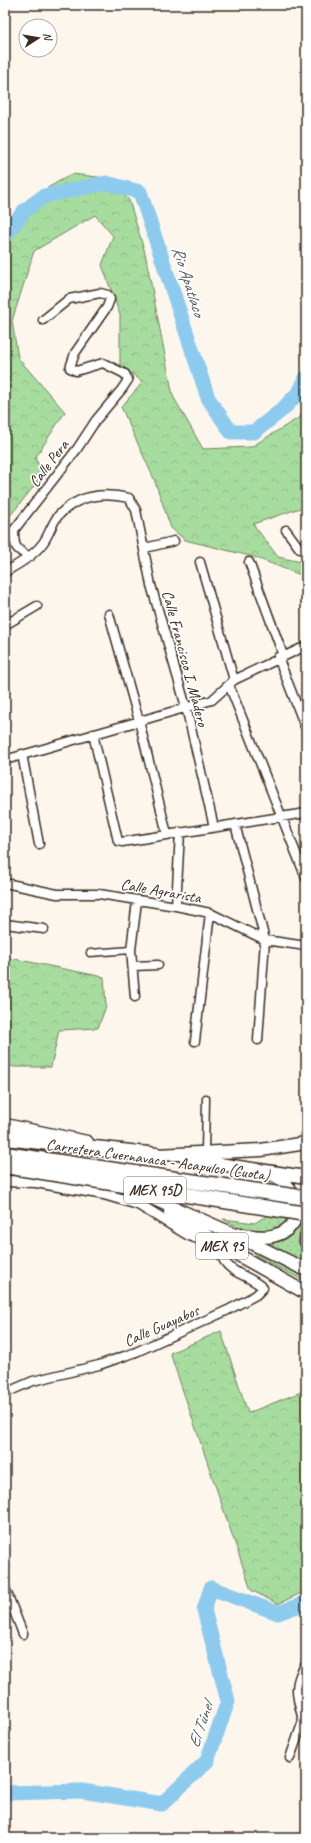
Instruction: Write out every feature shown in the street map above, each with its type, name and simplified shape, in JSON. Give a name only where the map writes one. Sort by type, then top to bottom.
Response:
[{"type":"highway","points":[[5,1138],[157,1155]]},
{"type":"highway","name":"Carretera Cuernavaca - Acapulco (Cuota)","points":[[5,1154],[306,1198]]},
{"type":"highway","name":"Carretera Cuernavaca - Acapulco (Cuota)","points":[[5,1166],[306,1214]]},
{"type":"main road","points":[[5,1125],[157,1155],[306,1177]]},
{"type":"main road","points":[[157,1155],[261,1150],[306,1143]]},
{"type":"main road","name":"MEX 95","points":[[5,1166],[49,1165],[66,1167],[104,1177],[229,1232],[306,1270]]},
{"type":"main road","points":[[229,1232],[258,1236],[271,1236],[283,1232],[291,1226],[296,1217],[295,1198],[282,1181],[266,1170]]},
{"type":"main road","name":"MEX 95","points":[[142,1194],[226,1248],[306,1293]]},
{"type":"street","name":"Calle Pera","points":[[30,557],[18,550],[14,544],[14,530],[77,449],[96,420],[128,380],[125,374],[103,363],[76,371],[70,368],[75,353],[107,307],[110,299],[108,296],[100,293],[69,298],[43,320]]},
{"type":"street","name":"Calle Francisco I. Madero","points":[[30,557],[44,542],[58,516],[79,500],[99,495],[116,495],[129,498],[136,510],[145,548],[151,585],[186,707],[214,827]]},
{"type":"street","points":[[286,530],[300,549],[306,552]]},
{"type":"street","points":[[145,548],[174,542]]},
{"type":"street","points":[[5,572],[30,557]]},
{"type":"street","points":[[200,562],[231,683],[306,878]]},
{"type":"street","points":[[249,562],[306,729]]},
{"type":"street","points":[[5,625],[37,606]]},
{"type":"street","points":[[110,614],[139,720],[167,834]]},
{"type":"street","points":[[5,760],[212,700],[231,683],[281,656],[306,646]]},
{"type":"street","points":[[93,734],[118,840],[122,842],[306,813]]},
{"type":"street","points":[[22,754],[39,844]]},
{"type":"street","points":[[235,824],[265,940],[258,1040]]},
{"type":"street","points":[[176,906],[180,832]]},
{"type":"street","name":"Calle Agrarista","points":[[5,883],[57,894],[99,894],[210,913],[265,940],[306,946]]},
{"type":"street","points":[[135,997],[132,950],[137,900]]},
{"type":"street","points":[[195,1041],[210,913]]},
{"type":"street","points":[[5,924],[44,929]]},
{"type":"street","points":[[90,953],[132,950]]},
{"type":"street","points":[[133,966],[158,965]]},
{"type":"street","points":[[206,1098],[206,1153]]},
{"type":"street","points":[[5,1181],[36,1182],[104,1194],[138,1204],[189,1235],[226,1248]]},
{"type":"street","name":"Calle Guayabos","points":[[5,1393],[33,1381],[99,1365],[136,1352],[228,1310],[256,1295],[262,1288],[257,1283],[228,1267],[223,1259],[226,1248]]},
{"type":"street","points":[[5,1588],[23,1634]]},
{"type":"street","points":[[303,1720],[297,1695],[298,1676],[306,1664]]},
{"type":"street","points":[[290,1758],[306,1712]]},
{"type":"green space","points":[[72,174],[106,178],[129,200],[145,253],[173,396],[203,449],[251,447],[300,417],[306,406],[306,506],[253,524],[278,557],[306,563],[306,577],[254,557],[185,540],[171,528],[154,479],[121,407],[143,382],[120,365],[120,315],[102,265],[113,236],[95,215],[34,251],[12,321],[18,358],[65,412],[35,458],[44,474],[5,522],[5,222],[28,199]]},
{"type":"green space","points":[[5,957],[104,977],[106,1006],[98,1028],[59,1030],[51,1067],[15,1067],[5,1065]]},
{"type":"green space","points":[[270,1180],[284,1191],[290,1203],[288,1219],[282,1227],[264,1232],[242,1227],[223,1219],[255,1223],[270,1213]]},
{"type":"green space","points":[[303,1214],[300,1238],[306,1264],[272,1249],[274,1241],[295,1227]]},
{"type":"green space","points":[[258,1251],[306,1275],[306,1282],[255,1255]]},
{"type":"green space","points":[[221,1331],[248,1413],[306,1390],[306,1585],[301,1593],[278,1604],[251,1590],[170,1353]]},
{"type":"waterway","name":"Rio Apatlaco","points":[[5,239],[6,235],[24,211],[44,196],[106,183],[140,192],[208,398],[231,432],[254,432],[283,409],[300,391],[306,378]]},
{"type":"waterway","name":"El Túnel","points":[[5,1793],[82,1791],[162,1804],[207,1761],[228,1701],[204,1610],[211,1588],[278,1613],[305,1603],[306,1600]]}]
